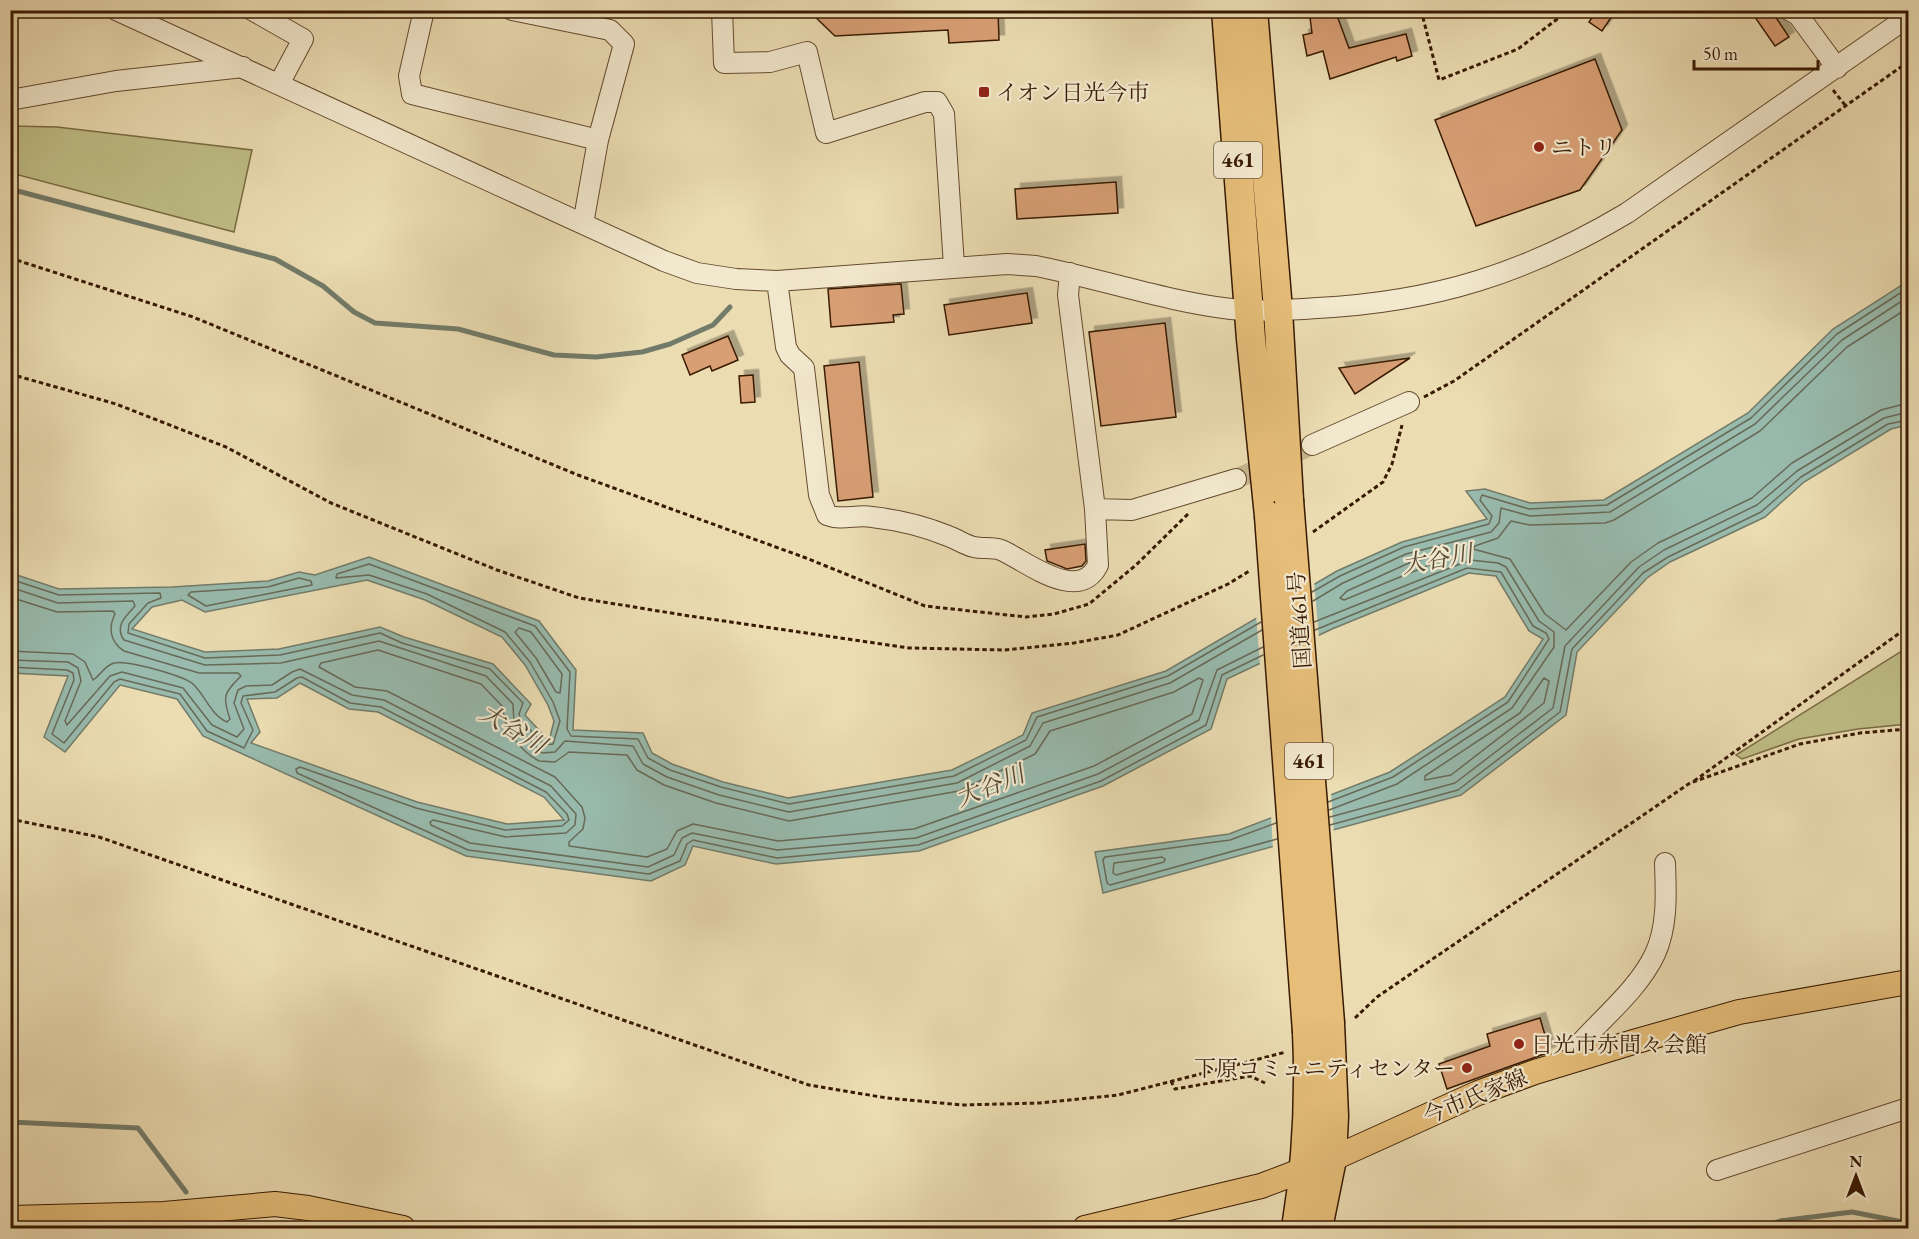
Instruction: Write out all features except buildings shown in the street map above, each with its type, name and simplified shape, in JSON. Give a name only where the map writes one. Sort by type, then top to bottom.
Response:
[{"type":"highway","name":"国道461号","points":[[1226,10],[1249,310],[1279,508],[1320,1031],[1334,1116],[1332,1159],[1318,1228]]},
{"type":"highway","name":"国道461号","points":[[1253,10],[1278,310],[1279,508]]},
{"type":"highway","name":"国道461号","points":[[1296,1228],[1305,1170],[1320,1031]]},
{"type":"main road","name":"今市氏家線","points":[[1085,1228],[1233,1195],[1332,1159],[1478,1093],[1570,1061],[1739,1012],[1908,982]]},
{"type":"main road","points":[[10,1218],[164,1214],[275,1204],[308,1208],[403,1228]]},
{"type":"street","points":[[116,10],[664,261],[697,273],[736,279],[777,281],[954,266],[1006,264],[1070,273],[1212,306],[1249,310],[1351,307],[1422,296],[1473,284],[1525,265],[1582,239],[1627,213],[1908,18]]},
{"type":"street","points":[[252,10],[303,39],[279,84]]},
{"type":"street","points":[[424,10],[409,76],[412,94],[598,140]]},
{"type":"street","points":[[512,10],[610,30],[624,44],[598,140],[583,224]]},
{"type":"street","points":[[722,10],[724,63],[770,62],[807,52],[826,133],[925,102],[937,102],[944,114],[954,266]]},
{"type":"street","points":[[1789,10],[1798,15],[1837,68]]},
{"type":"street","points":[[10,100],[116,81],[243,67]]},
{"type":"street","points":[[777,281],[786,347],[790,355],[804,368],[819,495],[827,515],[833,517],[865,516],[916,525],[973,547],[999,549],[1043,574],[1069,580],[1085,578],[1094,572],[1098,565],[1095,509],[1068,295],[1070,273]]},
{"type":"street","points":[[1312,445],[1409,402]]},
{"type":"street","points":[[1095,509],[1132,510],[1236,479]]},
{"type":"street","points":[[1570,1061],[1575,1049],[1634,984],[1655,953],[1665,918],[1665,863]]},
{"type":"street","points":[[1716,1170],[1908,1108]]},
{"type":"path","points":[[1421,10],[1439,80],[1518,49],[1569,10]]},
{"type":"path","points":[[1307,536],[1383,482],[1392,464],[1409,402],[1454,381],[1908,62]]},
{"type":"path","points":[[10,258],[192,317],[578,475],[806,558],[926,606],[1026,617],[1054,614],[1089,604],[1136,565],[1200,502],[1213,485]]},
{"type":"path","points":[[10,374],[116,404],[226,447],[331,503],[497,570],[579,598],[695,617],[876,644],[948,651],[1004,650],[1074,643],[1118,635],[1228,584],[1258,566]]},
{"type":"path","points":[[10,819],[99,837],[121,844],[809,1085],[887,1098],[962,1105],[1040,1103],[1118,1095],[1278,1057],[1377,997],[1690,783],[1908,627]]},
{"type":"path","points":[[1690,783],[1800,744],[1908,729]]},
{"type":"path","points":[[1171,1081],[1175,1089],[1250,1076],[1265,1083]]},
{"type":"shaded area","points":[[10,126],[57,127],[252,150],[234,232],[11,173]]},
{"type":"shaded area","points":[[1908,647],[1908,724],[1858,729],[1799,739],[1742,759],[1736,755]]},
{"type":"water","name":"大谷川","points":[[1908,281],[1908,425],[1891,429],[1804,482],[1765,517],[1670,562],[1647,578],[1577,652],[1566,715],[1461,795],[1103,893],[1095,852],[1229,834],[1390,772],[1505,697],[1543,639],[1529,631],[1496,576],[1469,573],[1332,629],[1227,679],[1211,729],[1103,786],[919,851],[776,864],[693,846],[685,865],[651,881],[466,856],[203,736],[177,699],[120,685],[65,752],[44,737],[68,676],[11,673],[11,573],[59,589],[172,587],[268,581],[299,572],[315,575],[369,557],[539,621],[576,670],[573,730],[643,733],[652,753],[672,764],[723,782],[788,798],[952,770],[1023,735],[1032,713],[1166,671],[1337,571],[1402,542],[1487,519],[1466,491],[1485,489],[1530,503],[1604,500],[1748,413],[1833,329]],"holes":[[[367,580],[425,600],[502,637],[525,665],[548,705],[554,721],[549,741],[525,715],[531,704],[493,664],[404,637],[380,627],[279,649],[205,652],[132,629],[152,607],[182,600],[205,612]],[[300,683],[349,709],[378,712],[544,797],[564,820],[507,824],[417,802],[251,743],[260,732],[247,699],[277,698]]]},
{"type":"pier","points":[[1314,580],[1319,638],[1260,666],[1256,614]]},
{"type":"pier","points":[[1331,792],[1334,833],[1273,850],[1271,815]]},
{"type":"waterway","points":[[10,189],[275,259],[323,286],[354,312],[375,323],[458,329],[554,355],[596,357],[642,352],[670,344],[713,325],[730,307]]},
{"type":"waterway","points":[[10,1122],[138,1128],[186,1192]]},
{"type":"waterway","points":[[1761,1228],[1780,1221],[1852,1212],[1908,1223]]},
{"type":"waterway","points":[[204,1217],[213,1228]]},
{"type":"tunnel","points":[[1236,479],[1312,445]]},
{"type":"place","name":"イオン日光今市","points":[[984,92]]},
{"type":"place","name":"ニトリ","points":[[1539,147]]},
{"type":"place","name":"日光市赤間々会館","points":[[1519,1044]]},
{"type":"place","name":"下原コミュニティセンター","points":[[1467,1068]]}]
